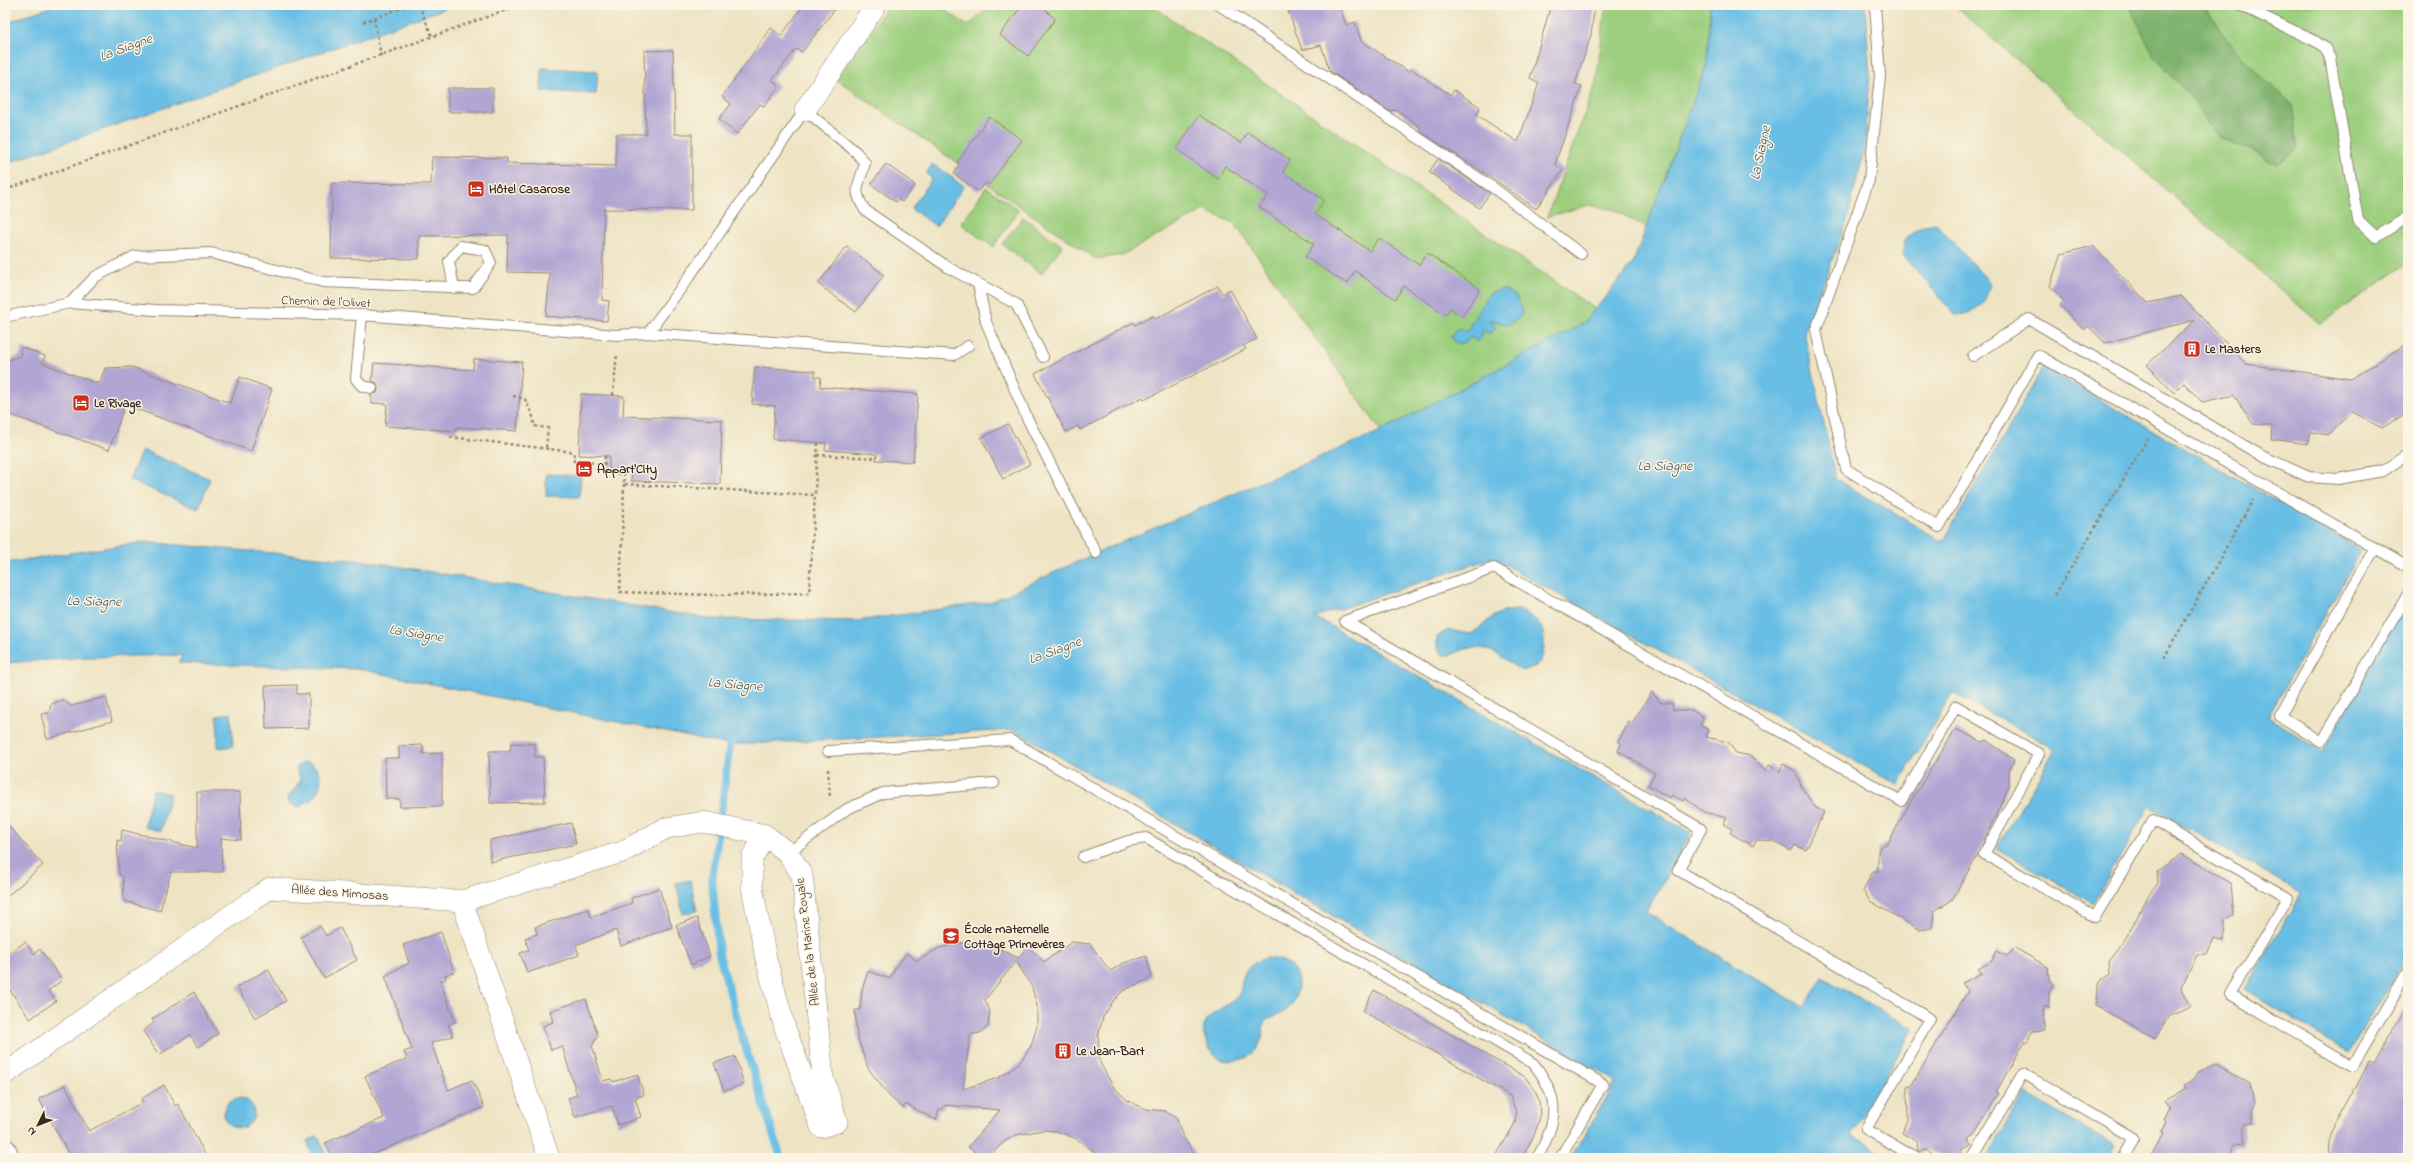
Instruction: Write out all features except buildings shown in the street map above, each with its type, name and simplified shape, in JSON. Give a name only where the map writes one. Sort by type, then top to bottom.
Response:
[{"type":"main road","points":[[5,1150],[8,1158]]},
{"type":"street","points":[[805,110],[876,5]]},
{"type":"street","name":"Allée de la Marine Royale","points":[[462,901],[622,852],[666,828],[704,822],[765,835],[788,853],[802,875],[823,1078],[837,1122],[821,1127],[785,1028],[766,959],[752,887],[752,858],[765,835]]},
{"type":"street","name":"Allée des Mimosas","points":[[5,1074],[270,888],[462,901]]},
{"type":"street","points":[[462,901],[549,1158]]},
{"type":"lane","points":[[1219,5],[1495,189],[1581,254]]},
{"type":"lane","points":[[1875,5],[1880,76],[1869,180],[1816,330],[1846,469],[1939,527],[2038,355],[2408,567]]},
{"type":"lane","points":[[2240,5],[2315,41],[2324,48],[2330,58],[2358,220],[2376,237],[2408,218]]},
{"type":"lane","points":[[648,333],[689,277],[805,110],[856,152],[864,163],[856,185],[857,197],[865,210],[949,268],[1016,304],[1043,357]]},
{"type":"lane","points":[[70,303],[95,277],[135,256],[211,253],[322,282],[454,288],[473,288],[491,263],[484,250],[461,246],[449,261],[454,288]]},
{"type":"lane","points":[[978,284],[986,322],[1027,418],[1096,552]]},
{"type":"lane","name":"Chemin de l'Olivet","points":[[5,317],[70,303],[155,310],[362,315],[617,335],[648,333],[954,355],[968,346]]},
{"type":"lane","points":[[362,315],[356,379],[362,386],[372,388]]},
{"type":"lane","points":[[1973,356],[2029,319],[2262,456],[2309,477],[2338,479],[2382,471],[2408,454]]},
{"type":"lane","points":[[2375,548],[2280,716],[2321,742],[2408,594]]},
{"type":"lane","points":[[1916,1158],[1866,1129],[1930,1019],[1678,870],[1701,829],[1345,621],[1494,568],[1901,801],[1956,706],[2039,754],[1984,854],[2095,917],[2153,820],[2288,898],[2230,994],[2353,1066],[2408,972]]},
{"type":"lane","points":[[828,751],[1010,740],[1603,1084],[1560,1158]]},
{"type":"lane","points":[[788,853],[848,809],[883,793],[994,783]]},
{"type":"lane","points":[[1083,857],[1128,841],[1146,838],[1533,1063],[1549,1087],[1554,1108],[1553,1126],[1537,1158]]},
{"type":"lane","points":[[1973,1158],[2023,1074],[2134,1139],[2122,1158]]},
{"type":"path","points":[[363,22],[408,5]]},
{"type":"path","points":[[419,5],[432,36]]},
{"type":"path","points":[[5,190],[520,5]]},
{"type":"path","points":[[374,18],[381,56]]},
{"type":"path","points":[[613,396],[617,335]]},
{"type":"path","points":[[513,396],[525,399],[534,419],[534,426],[548,428],[546,448]]},
{"type":"path","points":[[2055,595],[2153,431]]},
{"type":"path","points":[[450,437],[574,452],[574,461],[605,464]]},
{"type":"path","points":[[605,456],[604,473],[624,474],[620,592],[714,594],[809,593],[818,443]]},
{"type":"path","points":[[817,455],[876,458]]},
{"type":"path","points":[[624,484],[815,495]]},
{"type":"path","points":[[2164,658],[2254,499]]},
{"type":"path","points":[[828,751],[831,821]]},
{"type":"green space","points":[[889,5],[938,5],[968,26],[991,5],[1151,5],[1595,309],[1583,324],[1381,431],[1234,223],[1204,210],[1122,255],[1096,259],[836,79]]},
{"type":"green space","points":[[1606,5],[1710,5],[1707,64],[1647,228],[1615,210],[1588,205],[1547,217],[1596,82]]},
{"type":"green space","points":[[1954,5],[2408,5],[2408,263],[2320,324]]},
{"type":"green space","points":[[2129,5],[2205,5],[2222,33],[2244,59],[2292,104],[2298,148],[2277,165],[2251,150],[2219,137],[2186,92],[2154,56]]},
{"type":"green space","points":[[986,187],[1019,210],[993,247],[961,224]]},
{"type":"green space","points":[[1023,217],[1062,246],[1042,274],[1002,244]]},
{"type":"water","points":[[56,5],[455,5],[5,164],[5,23]]},
{"type":"water","name":"La Siagne","points":[[1710,5],[1865,5],[1870,73],[1865,148],[1846,224],[1804,332],[1836,479],[1943,542],[2043,367],[2361,550],[2268,717],[2323,752],[2408,598],[2408,954],[2349,1053],[2245,990],[2302,893],[2149,806],[2093,904],[1997,848],[2055,749],[1953,692],[1898,785],[1493,558],[1315,617],[1691,833],[1646,912],[1804,1007],[1822,977],[1913,1029],[1852,1135],[1891,1158],[1571,1158],[1616,1081],[1014,730],[729,745],[359,669],[179,663],[182,655],[88,657],[5,663],[5,563],[144,542],[366,561],[711,619],[856,621],[991,602],[1096,553],[1381,431],[1583,324],[1633,263],[1707,64]]},
{"type":"water","points":[[542,68],[598,71],[596,94],[541,91]]},
{"type":"water","points":[[932,164],[964,186],[936,226],[911,209],[932,178],[926,174]]},
{"type":"water","points":[[1936,224],[1991,284],[1982,303],[1975,310],[1955,315],[1903,255],[1904,241],[1920,227]]},
{"type":"water","points":[[1502,289],[1515,295],[1522,309],[1520,317],[1508,325],[1490,320],[1489,323],[1493,324],[1496,328],[1489,334],[1483,329],[1482,336],[1478,342],[1471,337],[1464,343],[1455,342],[1451,337],[1454,332],[1462,328],[1466,332],[1489,294]]},
{"type":"water","points":[[142,450],[210,479],[198,509],[129,480]]},
{"type":"water","points":[[546,474],[581,476],[579,497],[546,496]]},
{"type":"water","points":[[1519,610],[1535,619],[1543,633],[1544,645],[1542,657],[1540,662],[1534,667],[1522,671],[1496,654],[1482,648],[1466,649],[1451,654],[1442,655],[1437,648],[1437,637],[1448,630],[1471,634],[1502,612]]},
{"type":"water","points":[[231,713],[233,746],[218,748],[217,715]]},
{"type":"water","points":[[304,762],[310,763],[316,767],[320,775],[320,787],[312,798],[296,807],[289,802],[288,797],[301,780],[297,767]]},
{"type":"water","points":[[153,790],[170,794],[161,831],[144,827]]},
{"type":"water","points":[[690,880],[697,911],[683,914],[676,883]]},
{"type":"water","points":[[1266,958],[1284,962],[1293,969],[1298,980],[1295,999],[1288,1009],[1267,1020],[1263,1028],[1262,1038],[1259,1045],[1251,1055],[1234,1061],[1221,1060],[1214,1054],[1207,1044],[1204,1032],[1208,1018],[1234,1000],[1241,990],[1243,977],[1247,969],[1257,961]]},
{"type":"water","points":[[2025,1093],[2115,1146],[2108,1158],[1987,1158]]},
{"type":"water","points":[[239,1098],[250,1102],[254,1113],[250,1124],[239,1128],[228,1124],[224,1113],[228,1102]]},
{"type":"water","points":[[318,1136],[328,1158],[314,1158],[307,1141]]},
{"type":"waterway","points":[[731,736],[712,881],[719,954],[743,1040],[781,1158]]},
{"type":"place","name":"Hôtel Casarose","points":[[476,189]]},
{"type":"place","name":"Le Masters","points":[[2192,349]]},
{"type":"place","name":"Le Rivage","points":[[81,403]]},
{"type":"place","name":"Appart'City","points":[[584,469]]},
{"type":"place","name":"École maternelle Cottage Primevères","points":[[951,936]]},
{"type":"place","name":"Le Jean-Bart","points":[[1063,1051]]}]
